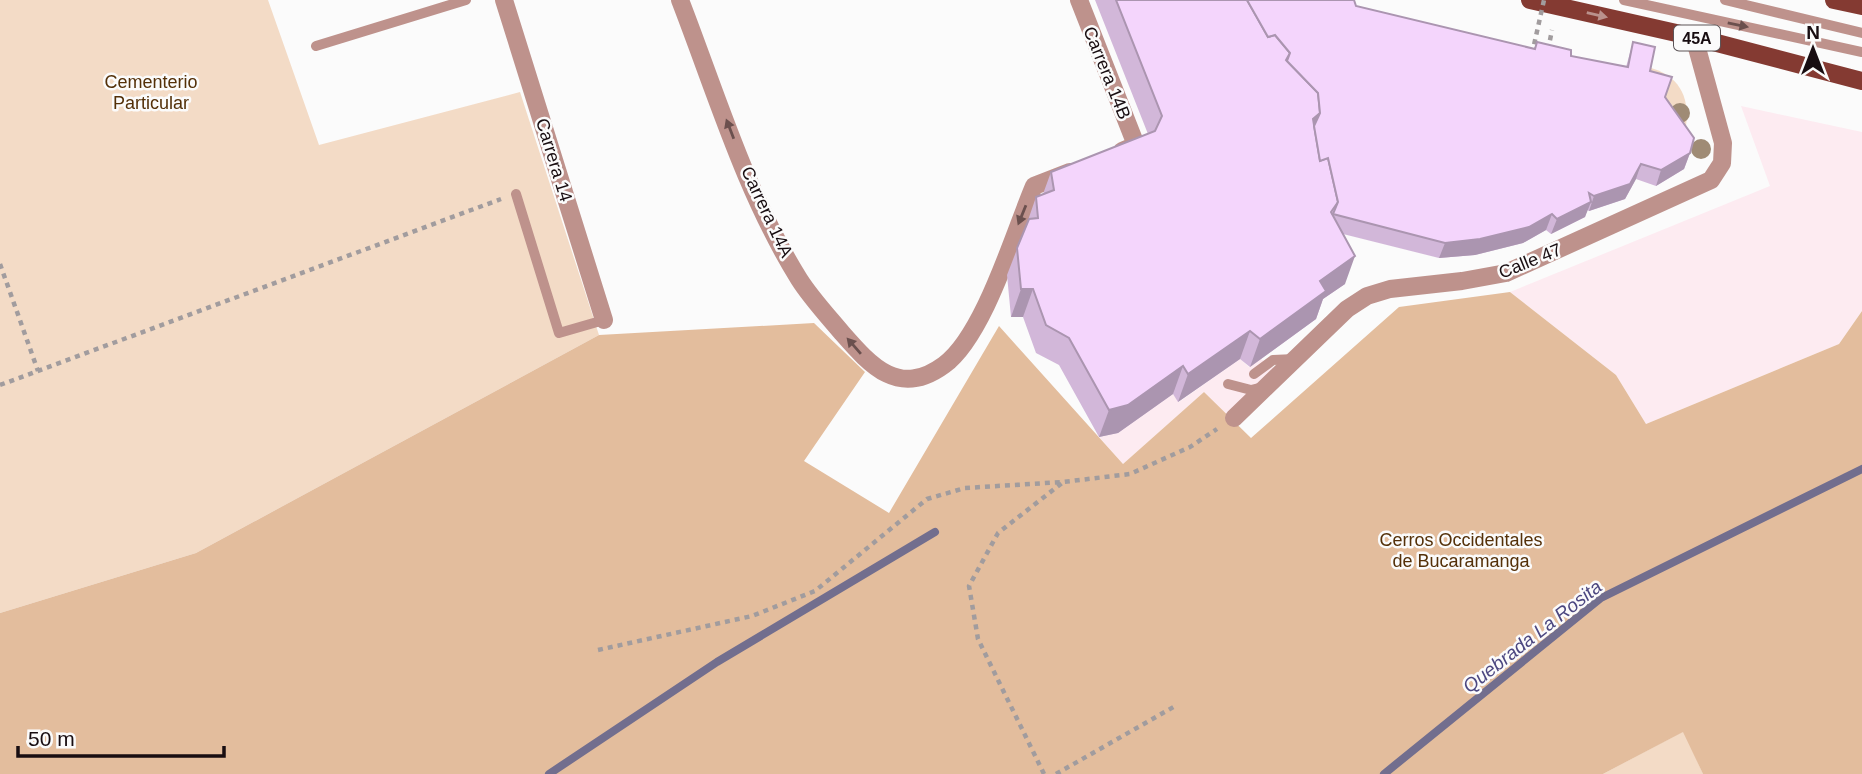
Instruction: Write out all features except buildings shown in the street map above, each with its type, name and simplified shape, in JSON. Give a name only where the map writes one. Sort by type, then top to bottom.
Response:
[{"type":"main road","name":"45A","points":[[1530,0],[1694,37],[1862,80]]},
{"type":"main road","points":[[1834,0],[1862,6]]},
{"type":"street","name":"Carrera 14","points":[[504,0],[604,320]]},
{"type":"street","name":"Carrera 14A","points":[[680,0],[754,190],[799,279],[867,360],[891,377],[910,380],[927,376],[946,364],[979,319],[1034,186],[1085,166]]},
{"type":"street","name":"Carrera 14B","points":[[1079,0],[1136,145],[1110,155]]},
{"type":"street","name":"Calle 47","points":[[1234,418],[1260,380],[1295,359],[1347,309],[1367,296],[1390,289],[1506,273],[1710,180],[1722,163],[1723,143],[1694,37]]},
{"type":"lane","points":[[316,46],[466,0]]},
{"type":"lane","points":[[1624,0],[1862,52]]},
{"type":"lane","points":[[1725,0],[1862,33]]},
{"type":"lane","points":[[516,194],[559,333],[604,320]]},
{"type":"lane","points":[[1228,384],[1251,390],[1260,380]]},
{"type":"path","points":[[1529,64],[1544,0]]},
{"type":"path","points":[[1532,53],[1547,57],[1552,30]]},
{"type":"path","points":[[0,385],[516,194]]},
{"type":"path","points":[[0,264],[38,371]]},
{"type":"path","points":[[598,650],[752,616],[815,591],[927,499],[965,488],[1063,482],[1130,474],[1189,447],[1234,418]]},
{"type":"path","points":[[1044,774],[978,639],[969,586],[998,533],[1063,482]]},
{"type":"path","points":[[1056,774],[1177,705]]},
{"type":"shaded area","points":[[1741,106],[1862,132],[1862,311],[1839,344],[1646,424],[1616,375],[1510,292],[1770,186]]},
{"type":"shaded area","points":[[1240,359],[1249,367],[1261,359],[1274,368],[1226,414],[1204,392],[1123,464],[1099,437],[1118,433],[1173,394],[1179,402]]},
{"type":"green space","name":"Cementerio Particular","points":[[0,0],[268,0],[319,145],[520,92],[599,335],[196,553],[0,613]]},
{"type":"green space","points":[[1648,67],[1667,75],[1684,96],[1686,126],[1675,134],[1644,86]]},
{"type":"green space","name":"Cerros Occidentales de Bucaramanga","points":[[1510,292],[1616,375],[1646,424],[1839,344],[1862,311],[1862,774],[1703,774],[1683,732],[1603,774],[0,774],[0,613],[196,553],[599,335],[814,323],[865,372],[804,461],[889,513],[999,326],[1123,464],[1204,392],[1251,438],[1399,307]]},
{"type":"green space","points":[[1684,731],[1703,774],[1603,774]]},
{"type":"waterway","name":"Quebrada La Rosita","points":[[1384,774],[1601,598],[1862,469]]},
{"type":"waterway","points":[[549,774],[717,662],[935,532]]}]
